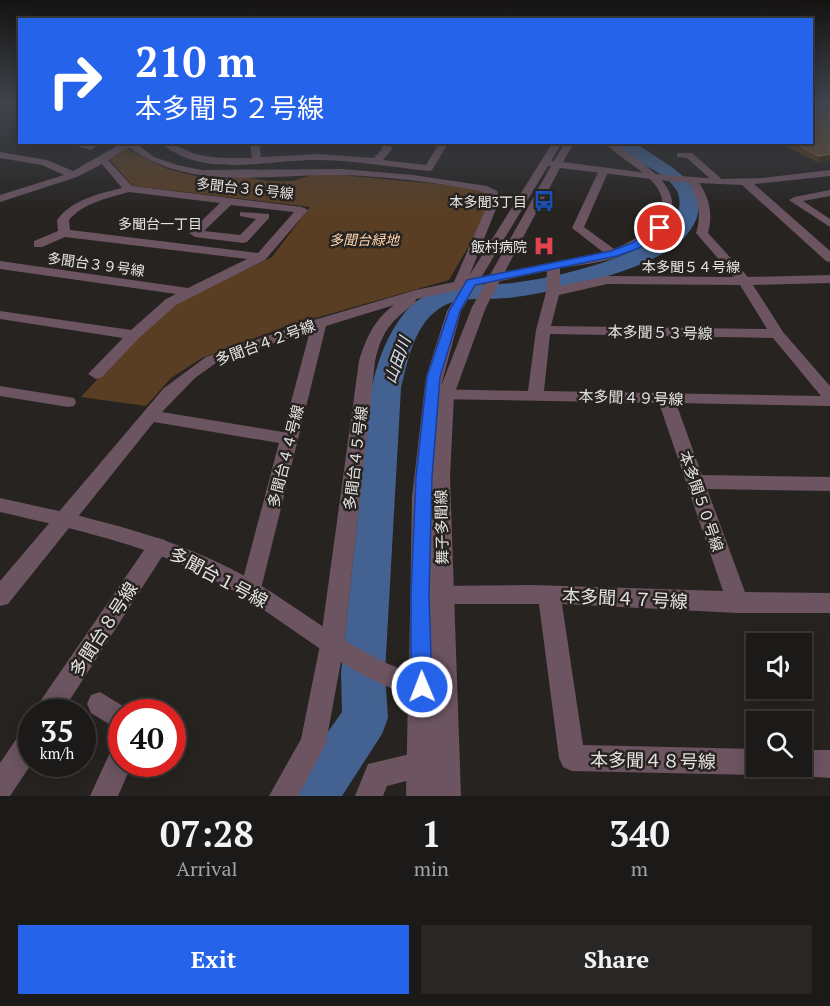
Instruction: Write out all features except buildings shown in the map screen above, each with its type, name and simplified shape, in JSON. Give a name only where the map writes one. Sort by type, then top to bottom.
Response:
[{"type":"street","points":[[77,144],[91,147],[95,144]]},
{"type":"street","points":[[0,199],[73,175],[93,166],[121,145],[130,144],[136,150],[154,159],[194,174],[341,172],[483,188],[493,193],[495,199],[465,283]]},
{"type":"street","points":[[166,144],[213,161],[318,157],[429,168],[445,144]]},
{"type":"street","points":[[254,144],[257,159]]},
{"type":"street","points":[[375,163],[387,149],[386,144]]},
{"type":"street","name":"舞子多聞線","points":[[420,796],[433,763],[434,687],[431,595],[422,497],[439,394],[442,345],[465,283],[557,144]]},
{"type":"street","name":"舞子多聞線","points":[[439,394],[493,279],[567,144]]},
{"type":"street","points":[[604,170],[578,228],[613,254],[636,245],[660,228],[669,209],[666,193],[654,177],[611,144]]},
{"type":"street","points":[[0,155],[44,162],[73,175]]},
{"type":"street","points":[[688,155],[720,182]]},
{"type":"street","points":[[64,233],[63,220],[72,209],[129,189],[102,159]]},
{"type":"street","points":[[545,163],[654,177],[720,182],[745,182],[830,173]]},
{"type":"street","points":[[692,180],[700,191],[706,211],[702,233],[744,281],[777,334],[830,396]]},
{"type":"street","points":[[745,182],[830,258]]},
{"type":"street","name":"多聞台３６号線","points":[[96,374],[134,335],[171,302],[261,257],[302,210],[129,189]]},
{"type":"street","points":[[830,193],[794,200],[830,224]]},
{"type":"street","points":[[218,211],[265,216],[243,238],[195,233],[218,211],[228,202]]},
{"type":"street","points":[[38,244],[64,233],[261,257]]},
{"type":"street","name":"多聞台４２号線","points":[[0,597],[150,416],[189,375],[211,360],[319,323],[421,292],[613,254]]},
{"type":"street","name":"多聞台３９号線","points":[[0,265],[188,292]]},
{"type":"street","points":[[536,394],[543,330],[552,292],[554,267]]},
{"type":"street","name":"本多聞５４号線","points":[[552,292],[607,280],[830,279]]},
{"type":"street","name":"多聞台４５号線","points":[[284,796],[313,743],[332,645],[367,361],[373,337],[386,318],[421,292]]},
{"type":"street","points":[[0,315],[134,335]]},
{"type":"street","name":"多聞台４４号線","points":[[251,590],[319,323]]},
{"type":"street","name":"本多聞５３号線","points":[[543,330],[777,334]]},
{"type":"street","points":[[0,391],[68,402]]},
{"type":"street","name":"本多聞４９号線","points":[[439,394],[830,401]]},
{"type":"street","name":"本多聞５０号線","points":[[666,399],[738,603]]},
{"type":"street","points":[[150,416],[290,440]]},
{"type":"street","points":[[696,482],[830,484]]},
{"type":"street","name":"多聞台１号線","points":[[0,505],[63,519],[158,546],[197,562],[251,590],[332,645],[388,677],[434,687]]},
{"type":"street","name":"多聞台８号線","points":[[57,699],[158,546]]},
{"type":"street","name":"本多聞４７号線","points":[[431,595],[549,595],[738,603],[830,603]]},
{"type":"street","name":"本多聞４８号線","points":[[549,595],[572,758],[746,762]]},
{"type":"street","points":[[100,704],[108,710]]},
{"type":"street","points":[[0,787],[18,759]]},
{"type":"street","points":[[369,796],[378,774],[433,763]]},
{"type":"street","name":"舞子多聞線","points":[[433,763],[447,796]]},
{"type":"street","points":[[812,763],[830,764]]},
{"type":"street","points":[[104,796],[112,777]]},
{"type":"green space","name":"多聞台緑地","points":[[128,147],[129,150],[167,169],[208,179],[247,177],[267,181],[293,181],[319,173],[471,187],[490,195],[481,225],[449,280],[284,327],[202,358],[171,378],[146,406],[81,397],[131,343],[177,303],[272,257],[310,207],[133,186],[109,159]]},
{"type":"waterway","name":"山田川","points":[[313,796],[365,718],[363,673],[386,388],[402,339],[423,308],[442,297],[463,293],[515,290],[577,277],[648,253],[677,233],[689,210],[690,202],[686,191],[665,170],[623,144]]},
{"type":"place","name":"本多聞3丁目","points":[[544,201]]},
{"type":"place","name":"飯村病院","points":[[544,246]]},
{"type":"district","name":"多聞台一丁目","points":[[160,223]]},
{"type":"route","points":[[422,687],[420,595],[422,497],[431,394],[442,345],[454,311],[471,282],[613,254],[636,245],[660,228]]}]
